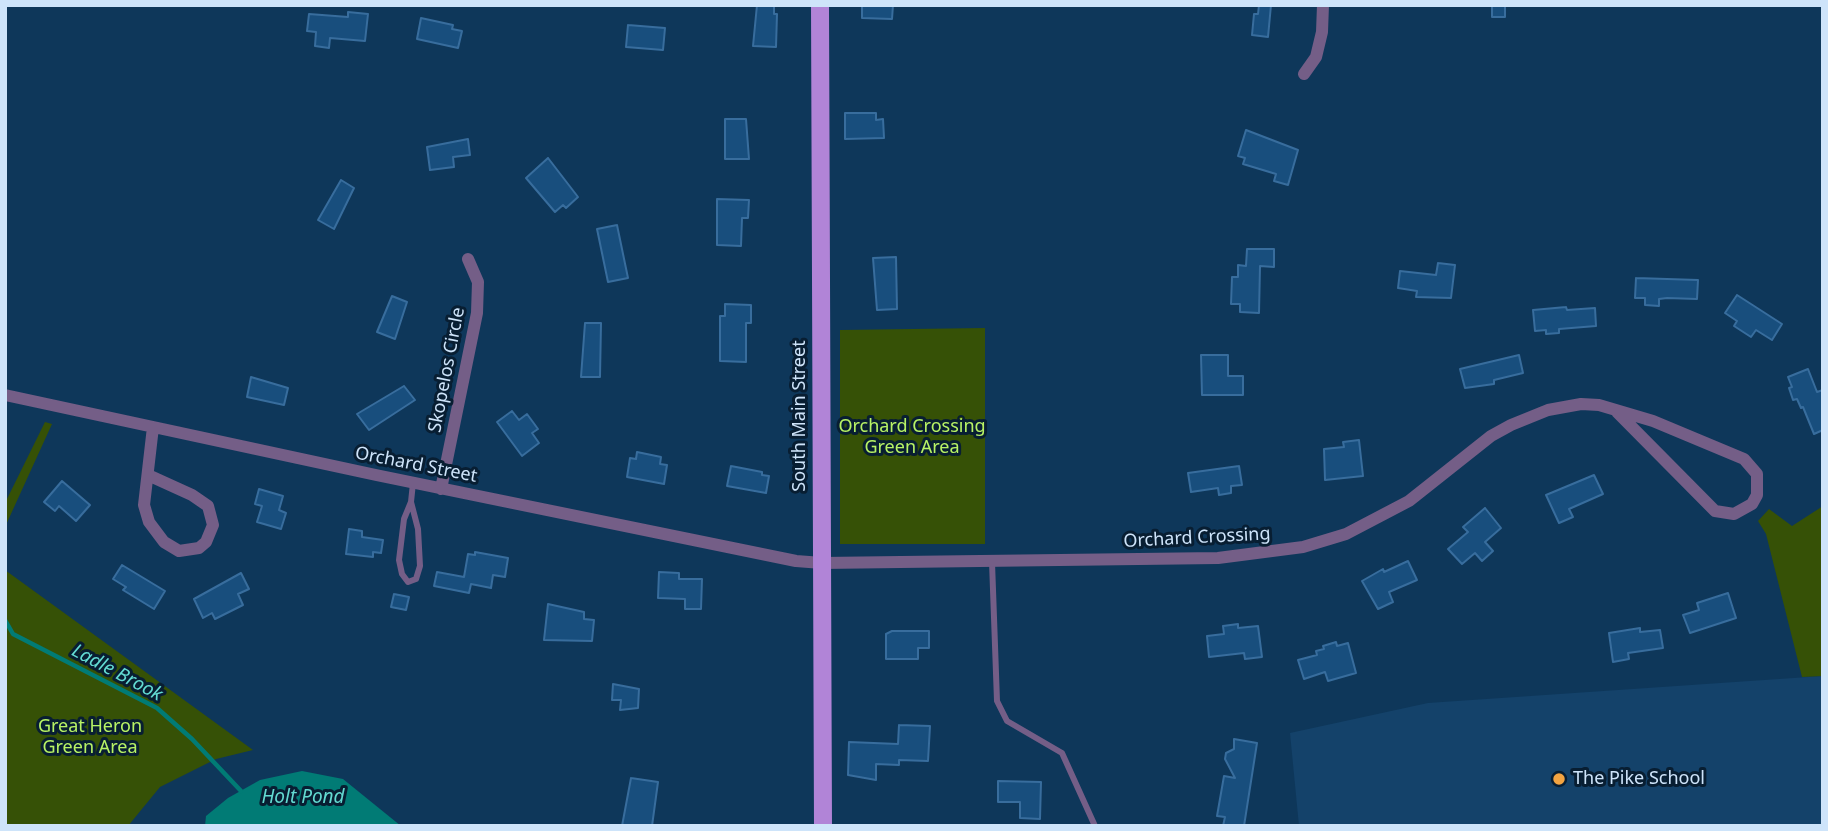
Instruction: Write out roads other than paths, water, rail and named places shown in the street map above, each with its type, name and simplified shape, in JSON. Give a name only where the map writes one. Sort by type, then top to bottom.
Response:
[{"type":"main road","name":"South Main Street","points":[[820,5],[823,826]]},
{"type":"street","points":[[1304,74],[1316,57],[1322,32],[1323,5]]},
{"type":"street","name":"Skopelos Circle","points":[[441,489],[477,313],[478,282],[468,259]]},
{"type":"street","name":"Orchard Street","points":[[5,395],[441,489],[782,559],[822,563]]},
{"type":"street","name":"Orchard Crossing","points":[[822,563],[1218,558],[1256,556],[1303,547],[1346,534],[1409,501],[1491,436],[1511,425],[1548,410],[1581,404],[1599,405],[1688,433],[1744,459],[1757,474],[1757,495],[1752,504],[1734,514],[1715,511],[1617,412]]},
{"type":"street","points":[[148,475],[201,500],[208,506],[213,525],[206,542],[199,548],[179,551],[164,542],[145,513],[148,475],[153,427]]},
{"type":"lane","points":[[411,502],[418,529],[420,566],[416,579],[408,582],[402,574],[399,560],[404,519],[411,502],[413,483]]},
{"type":"lane","points":[[992,560],[997,701],[1007,721],[1062,753],[1095,826]]},
{"type":"water","name":"Holt Pond","points":[[302,771],[343,779],[401,826],[205,826],[206,816],[228,798],[260,780]]},
{"type":"waterway","name":"Ladle Brook","points":[[5,620],[13,634],[157,708],[192,739],[241,791]]},
{"type":"place","name":"The Pike School","points":[[1559,779]]},
{"type":"park label","name":"Orchard Crossing Green Area","points":[[912,437]]},
{"type":"park label","name":"Great Heron Green Area","points":[[90,737]]}]
